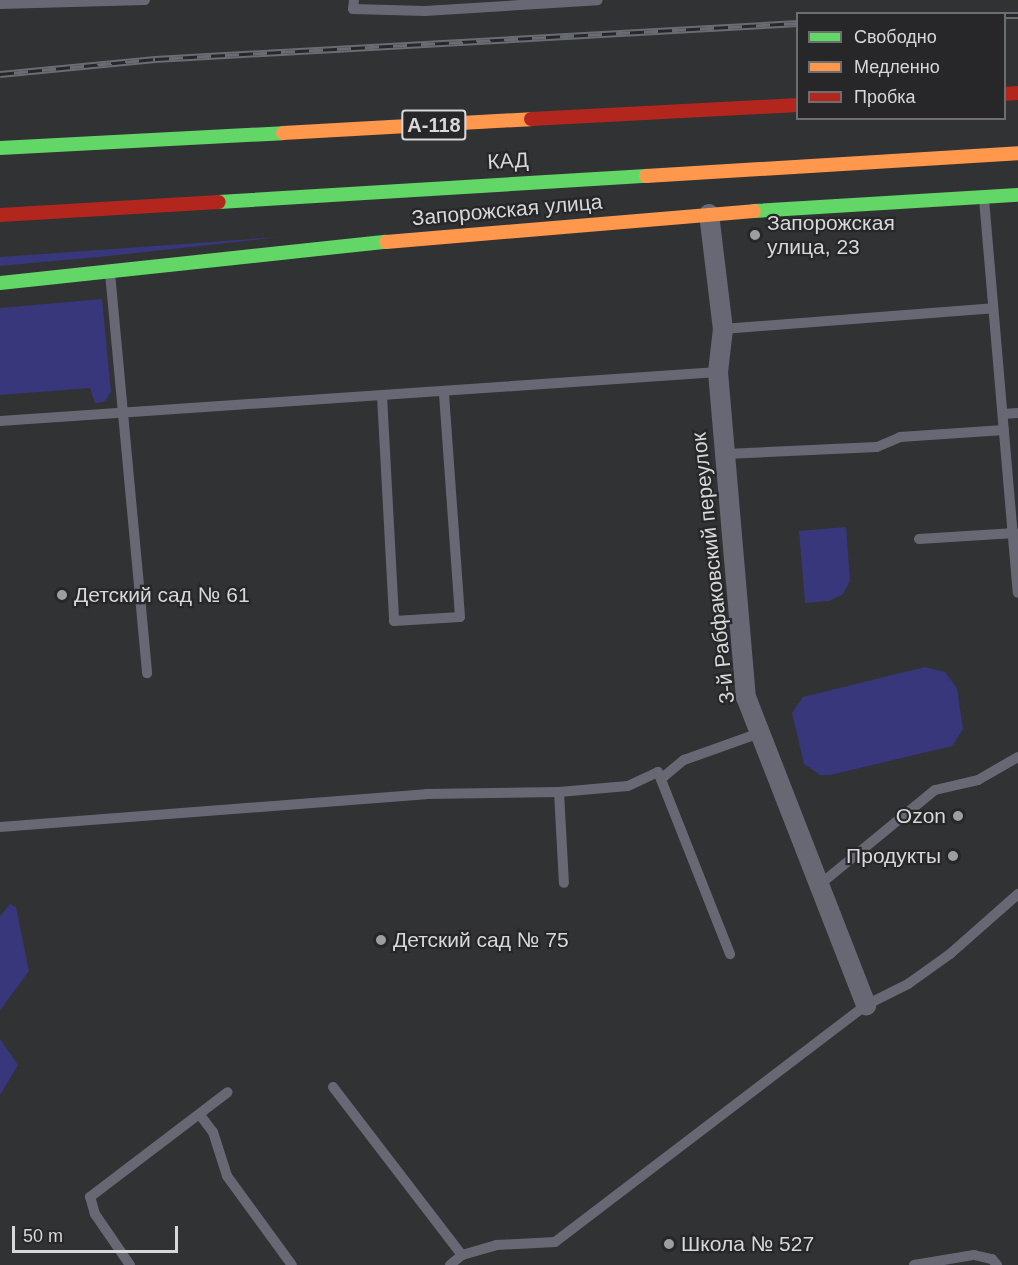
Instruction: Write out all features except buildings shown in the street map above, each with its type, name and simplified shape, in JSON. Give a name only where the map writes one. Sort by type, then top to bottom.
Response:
[{"type":"main road","name":"КАД","points":[[0,148],[796,105]]},
{"type":"main road","name":"КАД","points":[[0,215],[1018,153]]},
{"type":"main road","name":"Запорожская улица","points":[[0,283],[410,239],[709,214],[1018,195]]},
{"type":"street","name":"3-й Рабфаковский переулок","points":[[709,214],[723,329],[718,372],[746,697],[866,1005]]},
{"type":"lane","points":[[0,4],[145,0]]},
{"type":"lane","points":[[354,0],[353,9],[425,11],[598,0]]},
{"type":"lane","points":[[983,197],[1015,533],[1018,593]]},
{"type":"lane","points":[[110,272],[147,673]]},
{"type":"lane","points":[[723,329],[993,308]]},
{"type":"lane","points":[[0,421],[718,372]]},
{"type":"lane","points":[[382,396],[394,621],[460,618],[444,392]]},
{"type":"lane","points":[[1003,414],[1018,413]]},
{"type":"lane","points":[[726,454],[877,447],[900,437],[1004,429]]},
{"type":"lane","points":[[919,539],[1015,533]]},
{"type":"lane","points":[[661,779],[684,760],[760,733]]},
{"type":"lane","points":[[818,885],[935,790],[978,780],[1018,757]]},
{"type":"lane","points":[[0,827],[426,794],[559,792],[628,786],[658,772],[730,954]]},
{"type":"lane","points":[[559,792],[564,883]]},
{"type":"lane","points":[[450,1265],[462,1255],[496,1245],[555,1242],[866,1005],[908,984],[950,954],[1018,894]]},
{"type":"lane","points":[[333,1087],[462,1255]]},
{"type":"lane","points":[[130,1265],[95,1214],[90,1197],[228,1092]]},
{"type":"lane","points":[[200,1115],[213,1132],[227,1176],[292,1265]]},
{"type":"lane","points":[[914,1265],[974,1255],[992,1259],[997,1265]]},
{"type":"shaded area","points":[[280,237],[109,256],[0,266],[0,257]]},
{"type":"shaded area","points":[[102,299],[111,392],[104,402],[95,403],[90,388],[0,395],[0,308]]},
{"type":"shaded area","points":[[846,527],[850,581],[843,594],[829,601],[805,603],[799,531]]},
{"type":"shaded area","points":[[925,667],[945,672],[957,688],[963,729],[952,746],[830,775],[820,775],[804,764],[792,713],[803,697]]},
{"type":"shaded area","points":[[10,904],[16,907],[29,971],[0,1010],[0,916]]},
{"type":"shaded area","points":[[0,1039],[18,1065],[0,1095]]},
{"type":"railway","points":[[1006,15],[1018,15]]},
{"type":"railway","points":[[0,74],[155,59],[796,23]]},
{"type":"traffic: fast","points":[[0,148],[283,133]]},
{"type":"traffic: fast","points":[[219,202],[646,176]]},
{"type":"traffic: fast","points":[[754,211],[1018,195]]},
{"type":"traffic: fast","points":[[0,283],[386,242]]},
{"type":"traffic: slow","points":[[283,133],[531,119]]},
{"type":"traffic: slow","points":[[646,176],[1018,153]]},
{"type":"traffic: slow","points":[[386,242],[754,211]]},
{"type":"traffic: jam","points":[[1006,94],[1018,93]]},
{"type":"traffic: jam","points":[[531,119],[796,105]]},
{"type":"traffic: jam","points":[[0,215],[219,202]]},
{"type":"place","name":"Запорожская улица, 23","points":[[755,235]]},
{"type":"place","name":"Детский сад № 61","points":[[62,595]]},
{"type":"place","name":"Ozon","points":[[958,816]]},
{"type":"place","name":"Продукты","points":[[953,856]]},
{"type":"place","name":"Детский сад № 75","points":[[381,940]]},
{"type":"place","name":"Школа № 527","points":[[669,1244]]}]
